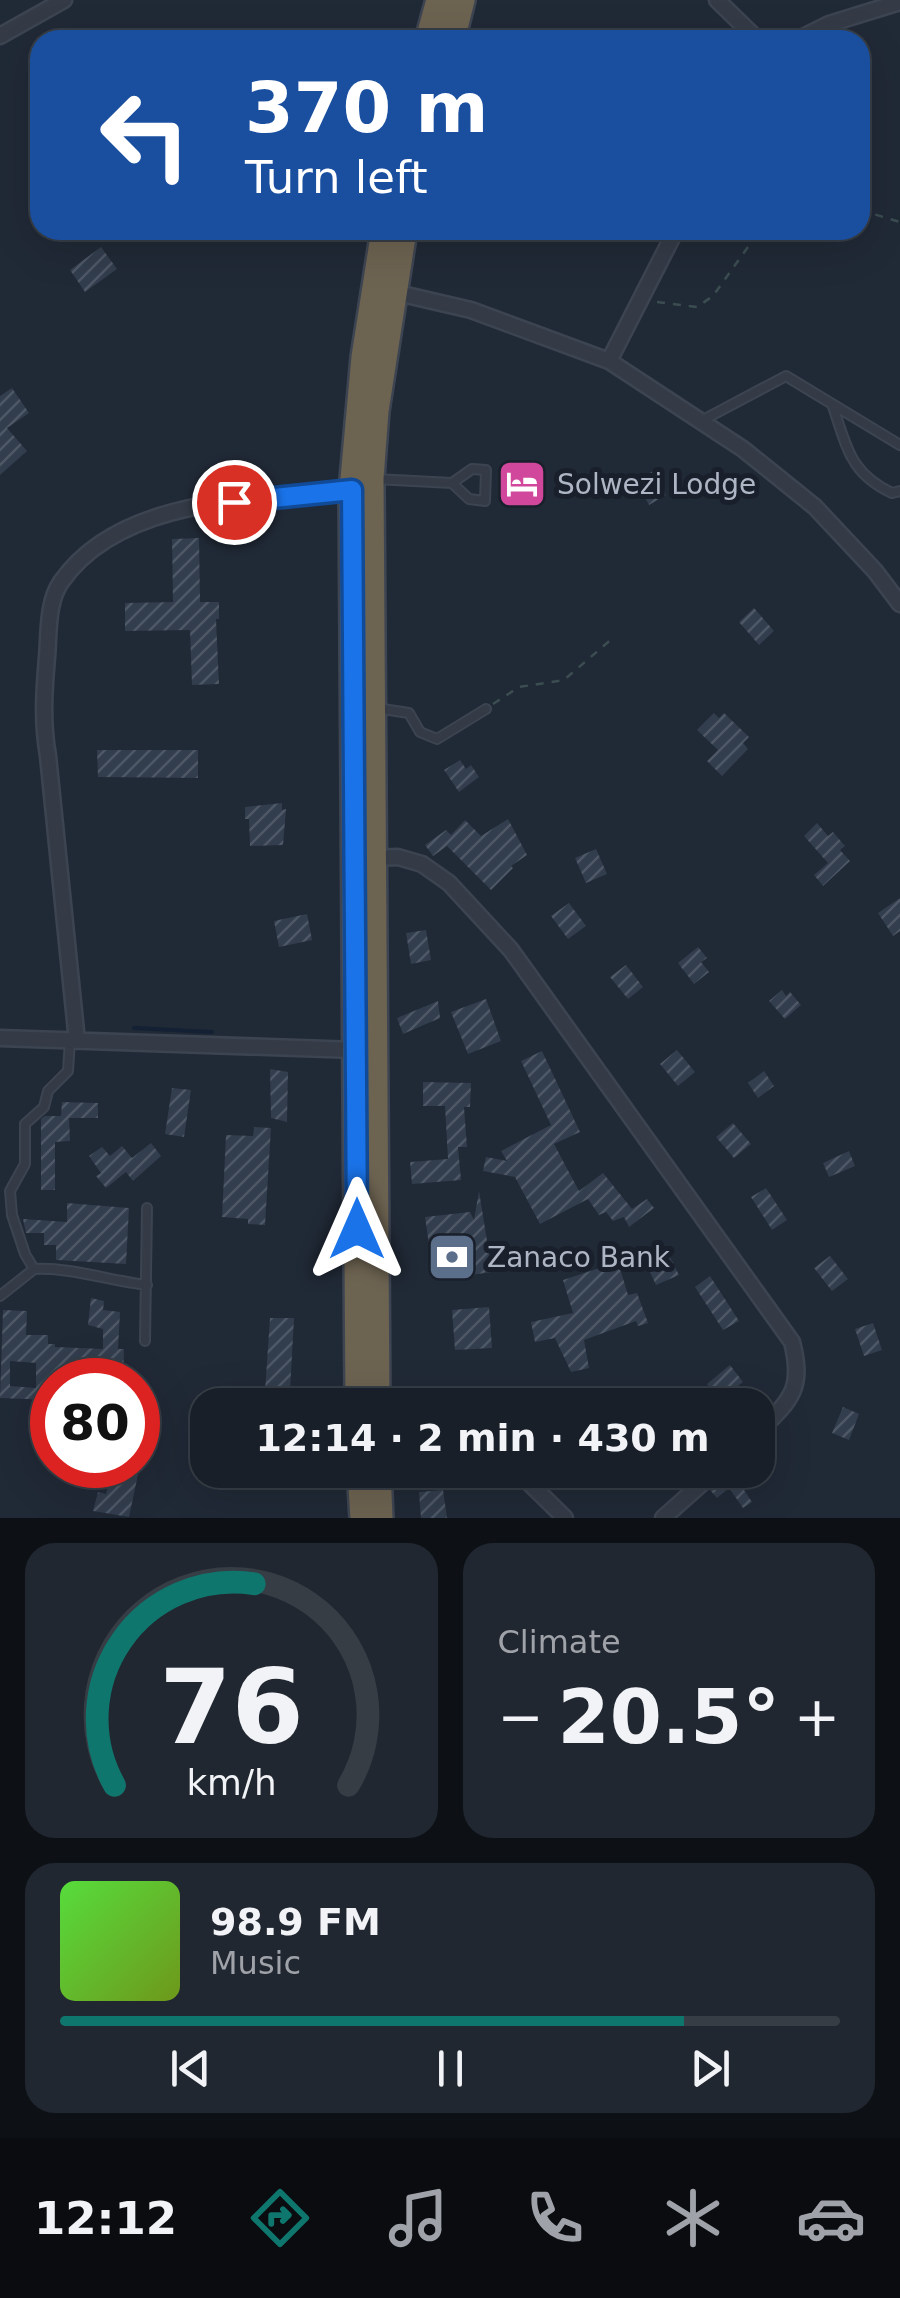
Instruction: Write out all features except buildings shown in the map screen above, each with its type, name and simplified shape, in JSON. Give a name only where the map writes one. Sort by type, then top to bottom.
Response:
[{"type":"highway","points":[[431,30],[439,0]]},
{"type":"highway","points":[[454,30],[462,0]]},
{"type":"highway","points":[[358,1388],[356,1050],[363,707],[361,484],[376,411],[384,240]]},
{"type":"highway","points":[[383,290],[400,240]]},
{"type":"highway","points":[[363,707],[374,858],[377,1388]]},
{"type":"highway","points":[[361,1488],[363,1518]]},
{"type":"highway","points":[[379,1488],[380,1518]]},
{"type":"street","points":[[0,36],[64,0]]},
{"type":"street","points":[[717,0],[748,30]]},
{"type":"street","points":[[817,30],[900,2]]},
{"type":"street","points":[[609,361],[671,240]]},
{"type":"street","points":[[383,290],[471,310],[609,361],[742,449],[815,507],[876,571],[900,604]]},
{"type":"street","points":[[74,1041],[42,722],[51,609],[59,584],[82,560],[112,538],[152,518],[195,506],[361,484]]},
{"type":"street","points":[[374,858],[422,864],[449,883],[511,950],[792,1342],[800,1372],[786,1404],[775,1415]]},
{"type":"street","points":[[0,1038],[356,1050]]},
{"type":"street","points":[[534,1488],[564,1518]]},
{"type":"street","points":[[663,1518],[697,1488]]},
{"type":"lane","points":[[701,421],[786,376],[900,445]]},
{"type":"lane","points":[[832,404],[852,461],[868,482],[892,493],[900,491]]},
{"type":"lane","points":[[361,484],[452,483],[472,469],[486,470],[485,501],[469,499],[452,483]]},
{"type":"lane","points":[[363,707],[409,713],[420,732],[437,738],[486,709]]},
{"type":"lane","points":[[34,1269],[12,1215],[10,1191],[25,1164],[25,1124],[44,1107],[48,1092],[68,1071],[74,1041]]},
{"type":"lane","points":[[146,1341],[147,1208]]},
{"type":"lane","points":[[0,1296],[34,1269],[88,1273],[147,1285]]},
{"type":"path","points":[[870,213],[900,222]]},
{"type":"path","points":[[641,299],[698,307],[713,296],[753,240]]},
{"type":"path","points":[[486,709],[519,686],[564,680],[614,637]]},
{"type":"waterway","points":[[134,1028],[212,1032]]},
{"type":"place","name":"Solwezi Lodge","points":[[522,484]]},
{"type":"place","name":"Zanaco Bank","points":[[452,1257]]},
{"type":"route","points":[[234,502],[352,490],[357,1229]]}]
